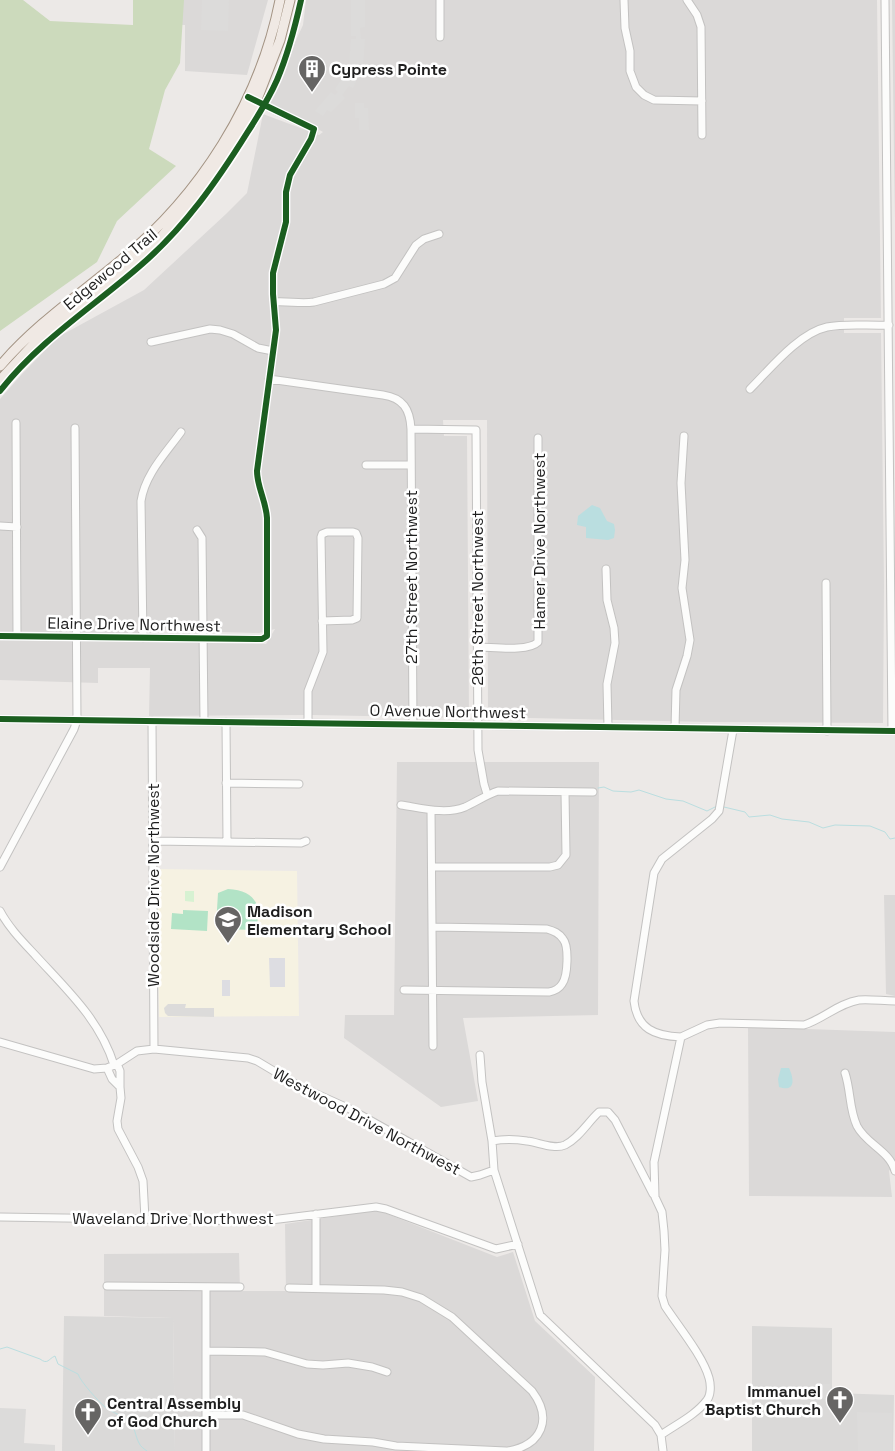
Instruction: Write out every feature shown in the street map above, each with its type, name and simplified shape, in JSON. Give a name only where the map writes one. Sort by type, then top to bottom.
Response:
[{"type":"main road","points":[[0,366],[35,330],[121,261],[171,214],[217,153],[248,97],[271,36],[280,0]]},
{"type":"main road","points":[[0,380],[42,335],[157,242],[206,184],[225,156],[256,102],[280,40],[290,0]]},
{"type":"street","points":[[440,0],[440,37]]},
{"type":"street","points":[[624,0],[625,28],[630,50],[630,71],[636,87],[644,95],[660,101],[702,101]]},
{"type":"street","points":[[687,0],[698,15],[701,27],[702,134]]},
{"type":"street","points":[[885,0],[889,325],[892,370],[893,731]]},
{"type":"street","points":[[886,26],[895,26]]},
{"type":"street","points":[[248,97],[314,129],[311,139],[290,175],[287,184],[285,198],[286,222],[273,273],[276,323],[269,379]]},
{"type":"street","points":[[274,302],[288,300],[303,303],[314,302],[384,284],[395,278],[416,245],[424,239],[439,234]]},
{"type":"street","points":[[750,389],[799,340],[813,332],[832,326],[889,325]]},
{"type":"street","points":[[150,342],[210,329],[233,334],[258,348],[273,351]]},
{"type":"street","name":"27th Street Northwest","points":[[269,379],[383,395],[396,398],[407,410],[411,429],[412,724]]},
{"type":"street","name":"Elaine Drive Northwest","points":[[0,636],[262,639],[267,636],[267,510],[258,483],[257,471],[269,379]]},
{"type":"street","points":[[16,423],[18,636]]},
{"type":"street","points":[[0,867],[74,729],[77,720],[75,428]]},
{"type":"street","name":"26th Street Northwest","points":[[411,429],[476,430],[478,750],[487,794]]},
{"type":"street","points":[[143,638],[141,501],[143,490],[152,472],[182,432]]},
{"type":"street","points":[[675,728],[676,690],[690,640],[682,588],[685,560],[681,483],[684,436]]},
{"type":"street","name":"Hamer Drive Northwest","points":[[478,647],[525,648],[533,646],[538,642],[538,438]]},
{"type":"street","points":[[366,465],[411,466]]},
{"type":"street","points":[[0,526],[17,526]]},
{"type":"street","points":[[197,530],[202,538],[204,722]]},
{"type":"street","points":[[308,723],[308,691],[323,652],[322,621],[322,534],[327,532],[356,533],[358,538],[357,618],[352,620],[322,621]]},
{"type":"street","points":[[606,569],[607,600],[614,628],[615,643],[607,684],[608,727]]},
{"type":"street","points":[[826,583],[827,731]]},
{"type":"street","name":"O Avenue Northwest","points":[[0,719],[893,731]]},
{"type":"street","name":"Woodside Drive Northwest","points":[[152,721],[154,1049]]},
{"type":"street","points":[[226,722],[227,841]]},
{"type":"street","points":[[733,730],[719,811],[712,819],[662,859],[654,873],[634,1001],[635,1013],[647,1029],[668,1036],[681,1037],[707,1025],[720,1022],[804,1025],[860,1000],[895,1001]]},
{"type":"street","points":[[226,783],[299,784]]},
{"type":"street","points":[[401,805],[431,810],[462,808],[487,794],[498,791],[594,792]]},
{"type":"street","points":[[432,867],[558,865],[564,858],[566,851],[566,792]]},
{"type":"street","points":[[431,810],[433,1046]]},
{"type":"street","points":[[153,841],[306,841]]},
{"type":"street","points":[[0,911],[23,943],[82,1005],[99,1030],[110,1052],[113,1066],[112,1079],[120,1087]]},
{"type":"street","points":[[404,990],[549,992],[555,990],[565,979],[566,944],[555,931],[547,929],[432,927]]},
{"type":"street","points":[[655,1197],[654,1162],[681,1037]]},
{"type":"street","points":[[0,1042],[94,1069],[113,1066],[120,1071],[121,1098],[116,1121],[118,1129],[138,1167],[143,1189],[145,1220]]},
{"type":"street","name":"Westwood Drive Northwest","points":[[113,1066],[136,1051],[154,1049],[248,1058],[257,1061],[299,1086],[350,1108],[471,1177],[494,1170]]},
{"type":"street","points":[[480,1055],[484,1098],[492,1141],[494,1170],[540,1315],[655,1425],[661,1435],[663,1451]]},
{"type":"street","points":[[845,1073],[849,1086],[851,1108],[858,1128],[892,1162],[895,1171]]},
{"type":"street","points":[[492,1141],[526,1140],[555,1147],[563,1146],[571,1141],[599,1112],[603,1111],[611,1114],[662,1212],[664,1231],[662,1296],[665,1306],[702,1363],[709,1377],[711,1387],[708,1399],[698,1409],[661,1435]]},
{"type":"street","points":[[638,1167],[654,1162]]},
{"type":"street","name":"Waveland Drive Northwest","points":[[0,1217],[262,1221],[376,1207],[496,1249],[518,1244]]},
{"type":"street","points":[[316,1214],[316,1288]]},
{"type":"street","points":[[106,1286],[240,1287]]},
{"type":"street","points":[[206,1287],[206,1451]]},
{"type":"street","points":[[206,1415],[244,1415],[298,1434],[324,1439],[373,1442],[396,1446],[507,1451],[520,1449],[531,1443],[538,1435],[542,1424],[543,1412],[539,1401],[532,1391],[452,1317],[437,1307],[421,1298],[402,1292],[290,1288]]},
{"type":"street","points":[[206,1351],[265,1352],[307,1364],[348,1363],[387,1372]]},
{"type":"shaded area","points":[[141,0],[268,0],[247,75],[185,71],[185,25],[140,24]]},
{"type":"shaded area","points":[[202,0],[229,0],[228,31],[201,30]]},
{"type":"shaded area","points":[[306,0],[877,0],[881,318],[844,318],[844,333],[881,333],[884,585],[883,723],[707,722],[488,717],[487,420],[443,420],[444,436],[467,436],[469,718],[313,715],[149,716],[150,668],[98,668],[98,683],[0,680],[0,399],[58,337],[144,290],[247,193],[263,114],[319,135],[323,132],[268,101],[303,25]],"holes":[[[275,629],[266,644],[151,642],[151,630],[259,633]]]},
{"type":"shaded area","points":[[351,0],[365,0],[365,27],[360,28],[361,39],[365,39],[363,66],[353,88],[349,86],[342,95],[345,98],[331,112],[327,110],[323,116],[315,111],[331,92],[335,95],[338,92],[335,89],[348,69],[352,70],[353,66],[349,64],[351,39],[356,39],[356,36],[351,36]]},
{"type":"shaded area","points":[[892,0],[895,0],[895,218],[894,158]]},
{"type":"shaded area","points":[[355,103],[364,103],[364,108],[368,108],[369,130],[359,130],[359,118],[355,118]]},
{"type":"shaded area","points":[[397,762],[599,762],[598,1015],[463,1018],[478,1101],[441,1107],[344,1038],[345,1015],[394,1015]]},
{"type":"shaded area","name":"Madison Elementary School","points":[[157,869],[297,871],[299,1016],[159,1017]]},
{"type":"shaded area","points":[[884,895],[895,895],[895,996],[886,994]]},
{"type":"shaded area","points":[[269,958],[285,958],[285,987],[270,987]]},
{"type":"shaded area","points":[[222,980],[230,980],[230,996],[222,996]]},
{"type":"shaded area","points":[[168,1004],[186,1004],[185,1008],[214,1008],[214,1017],[168,1016],[164,1008]]},
{"type":"shaded area","points":[[748,1027],[895,1032],[895,1163],[889,1171],[892,1197],[749,1196]]},
{"type":"shaded area","points":[[377,1210],[497,1257],[513,1252],[535,1321],[595,1377],[594,1451],[175,1451],[173,1318],[104,1316],[104,1254],[239,1253],[240,1291],[286,1291],[285,1224]]},
{"type":"shaded area","points":[[64,1316],[173,1318],[175,1451],[62,1451]]},
{"type":"shaded area","points":[[752,1326],[832,1328],[832,1393],[894,1395],[893,1451],[752,1451]]},
{"type":"shaded area","points":[[817,1384],[830,1384],[830,1399],[817,1399]]},
{"type":"shaded area","points":[[0,1408],[26,1409],[24,1443],[55,1445],[55,1451],[0,1451]]},
{"type":"shaded area","points":[[857,1412],[892,1413],[892,1451],[858,1451]]},
{"type":"green space","points":[[0,0],[23,0],[50,21],[133,25],[133,0],[184,0],[180,63],[165,90],[149,149],[176,166],[117,221],[97,262],[0,331]]},
{"type":"green space","points":[[228,889],[244,892],[255,900],[258,913],[255,930],[219,929],[216,926],[218,893]]},
{"type":"green space","points":[[185,891],[194,891],[194,902],[185,901]]},
{"type":"green space","points":[[183,910],[208,911],[207,931],[171,929],[172,913],[183,914]]},
{"type":"water","points":[[592,505],[600,508],[607,521],[614,524],[614,538],[608,540],[586,538],[586,527],[577,525],[578,516]]},
{"type":"water","points":[[781,1068],[789,1068],[791,1072],[793,1080],[788,1088],[779,1087],[778,1079]]},
{"type":"waterway","points":[[598,788],[604,787],[613,791],[631,792],[639,790],[666,799],[683,801],[707,811],[717,806]]},
{"type":"waterway","points":[[724,807],[745,812],[749,817],[770,815],[782,819],[809,822],[823,828],[835,825],[870,826],[885,832],[890,839],[895,838]]},
{"type":"waterway","points":[[0,1349],[7,1347],[45,1361],[55,1356],[58,1364],[78,1374],[94,1396],[105,1407],[131,1424],[140,1444],[147,1451]]},
{"type":"cycle path","name":"Edgewood Trail","points":[[0,391],[32,356],[157,250],[199,203],[236,151],[274,87],[288,50],[301,0]]},
{"type":"cycle path","points":[[0,636],[262,639],[267,636],[267,518],[258,483],[257,471],[276,330],[273,273],[286,222],[286,192],[290,175],[311,139],[314,129],[248,97]]},
{"type":"cycle path","points":[[0,719],[895,731]]},
{"type":"place","name":"Cypress Pointe","points":[[312,93]]},
{"type":"place","name":"Madison Elementary School","points":[[228,944]]},
{"type":"place","name":"Immanuel Baptist Church","points":[[840,1424]]},
{"type":"place","name":"Central Assembly of God Church","points":[[88,1436]]}]
